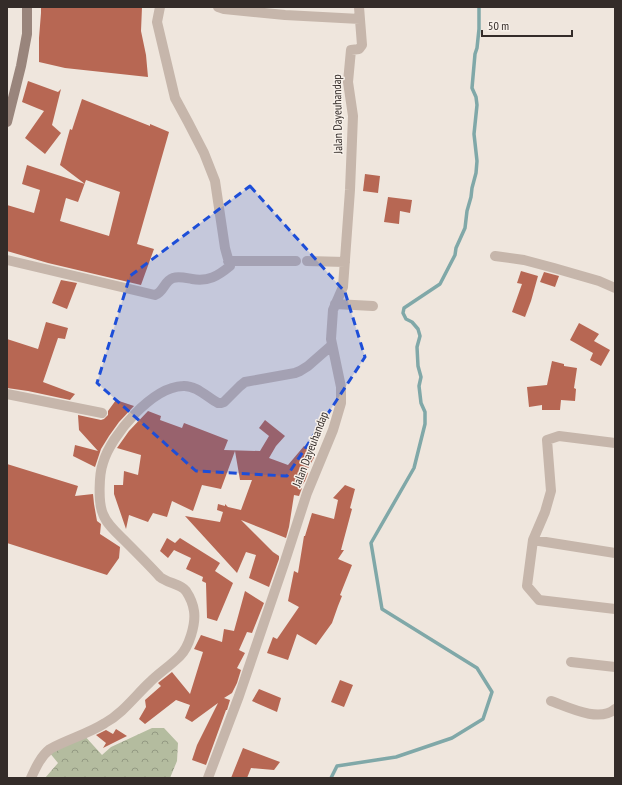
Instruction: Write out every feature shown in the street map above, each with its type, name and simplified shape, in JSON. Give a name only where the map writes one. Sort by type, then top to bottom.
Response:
[{"type":"street","points":[[7,122],[21,66],[27,34],[27,7]]},
{"type":"street","points":[[7,260],[155,295],[160,292],[169,280],[173,278],[180,277],[197,280],[208,279],[221,273],[230,266],[225,248],[215,181],[204,153],[175,98],[158,22],[160,7]]},
{"type":"street","points":[[218,7],[224,9],[285,15],[360,20]]},
{"type":"street","name":"Jalan Dayeuhandap","points":[[208,778],[263,628],[307,493],[333,430],[341,403],[341,387],[331,342],[334,307],[343,287],[350,190],[352,116],[348,82],[351,49],[359,49],[362,44],[359,7]]},
{"type":"street","points":[[495,256],[524,260],[554,268],[599,281],[615,288]]},
{"type":"street","points":[[228,261],[296,261]]},
{"type":"street","points":[[307,261],[345,262]]},
{"type":"street","points":[[334,307],[373,306]]},
{"type":"street","points":[[31,778],[43,756],[50,749],[104,724],[119,713],[150,682],[181,655],[191,635],[195,614],[187,592],[182,588],[164,580],[111,527],[103,514],[101,506],[100,473],[105,455],[117,434],[145,404],[166,390],[187,386],[195,389],[218,403],[221,403],[245,382],[295,373],[304,369],[331,342]]},
{"type":"street","points":[[7,394],[102,414]]},
{"type":"street","points":[[615,443],[559,436],[547,440],[551,491],[546,512],[533,540],[527,586],[539,600],[615,609]]},
{"type":"street","points":[[533,540],[615,553]]},
{"type":"street","points":[[571,662],[615,667]]},
{"type":"street","points":[[550,701],[583,713],[605,714],[615,709]]},
{"type":"highlighted area","points":[[250,186],[345,292],[365,357],[287,476],[196,471],[97,383],[130,276]]},
{"type":"green space","points":[[152,728],[164,728],[178,743],[177,761],[170,778],[45,778],[58,763],[49,752],[83,734],[102,755],[111,747]]},
{"type":"building","points":[[41,7],[142,7],[141,31],[146,55],[148,77],[65,68],[39,62]]},
{"type":"building","points":[[28,81],[58,92],[61,89],[52,125],[61,133],[45,154],[25,138],[44,111],[22,102]]},
{"type":"building","points":[[82,99],[169,132],[137,244],[154,249],[141,285],[48,263],[7,251],[7,205],[34,213],[40,190],[22,184],[27,165],[85,184],[60,165],[70,129],[72,130]],"holes":[[[86,180],[120,192],[109,236],[60,221],[66,198],[78,202]]]},
{"type":"building","points":[[365,174],[380,176],[378,193],[363,191]]},
{"type":"building","points":[[388,197],[412,200],[410,213],[400,211],[399,224],[384,222]]},
{"type":"building","points":[[521,271],[538,276],[525,317],[512,312],[522,284],[517,283]]},
{"type":"building","points":[[544,272],[559,276],[555,287],[540,282]]},
{"type":"building","points":[[61,280],[77,283],[67,309],[52,303]]},
{"type":"building","points":[[46,322],[68,328],[65,339],[58,338],[43,382],[75,394],[70,400],[7,388],[7,339],[38,349]]},
{"type":"building","points":[[579,323],[599,334],[594,341],[610,350],[601,366],[590,360],[593,353],[570,340]]},
{"type":"building","points":[[552,361],[564,364],[564,366],[577,368],[574,388],[576,389],[575,401],[561,400],[560,410],[542,410],[542,405],[529,407],[527,387],[547,385]]},
{"type":"building","points":[[116,400],[134,406],[119,422],[109,436],[101,449],[95,467],[73,456],[75,445],[98,451],[79,430],[78,415],[101,420],[104,419],[108,415],[108,411]]},
{"type":"building","points":[[148,411],[161,416],[160,420],[182,428],[184,423],[228,440],[224,450],[260,451],[269,436],[259,428],[265,420],[285,436],[276,446],[269,458],[288,465],[304,446],[316,454],[306,472],[308,473],[300,488],[302,488],[299,496],[294,495],[286,538],[241,520],[273,552],[279,556],[269,587],[249,578],[256,555],[246,552],[237,573],[185,516],[220,522],[223,512],[217,510],[218,504],[225,506],[225,504],[228,507],[241,510],[252,480],[240,480],[235,451],[221,489],[202,485],[193,511],[172,501],[167,517],[153,513],[148,522],[129,515],[126,529],[114,494],[114,485],[123,485],[124,471],[138,475],[141,455],[117,448],[129,431]]},
{"type":"building","points":[[7,464],[78,486],[75,496],[93,494],[97,521],[101,524],[100,534],[120,547],[119,558],[107,575],[7,543]]},
{"type":"building","points":[[345,485],[355,489],[350,508],[352,509],[341,550],[344,550],[338,559],[352,565],[340,595],[342,596],[332,623],[316,645],[297,634],[288,660],[267,653],[273,637],[277,639],[299,607],[288,601],[294,571],[298,573],[304,536],[312,513],[334,519],[338,500],[333,498]]},
{"type":"building","points":[[167,538],[175,543],[180,538],[220,563],[215,571],[233,583],[217,621],[207,618],[206,583],[202,581],[203,577],[186,569],[191,558],[174,550],[168,558],[160,551]]},
{"type":"building","points":[[245,591],[264,603],[252,633],[247,632],[239,650],[245,653],[237,668],[241,670],[232,693],[224,698],[230,700],[206,765],[192,760],[197,745],[218,703],[192,722],[185,718],[190,705],[176,700],[145,724],[139,719],[146,707],[145,700],[161,686],[158,683],[172,672],[190,694],[203,652],[194,649],[201,635],[222,642],[224,629],[234,631]]},
{"type":"building","points":[[340,680],[353,685],[344,707],[331,702]]},
{"type":"building","points":[[259,689],[281,698],[277,712],[252,701]]},
{"type":"building","points":[[116,729],[127,736],[103,748],[106,743],[96,735],[106,730],[113,734]]},
{"type":"building","points":[[243,748],[280,762],[274,770],[251,768],[247,778],[231,778]]},
{"type":"waterway","points":[[331,778],[337,766],[396,757],[452,738],[483,719],[492,692],[477,668],[382,609],[371,543],[414,468],[425,424],[425,412],[421,403],[419,386],[421,377],[418,366],[417,347],[420,336],[418,329],[412,322],[406,319],[403,313],[404,308],[440,284],[455,255],[456,248],[465,228],[477,161],[474,134],[477,105],[476,97],[472,88],[479,29],[479,7]]}]
